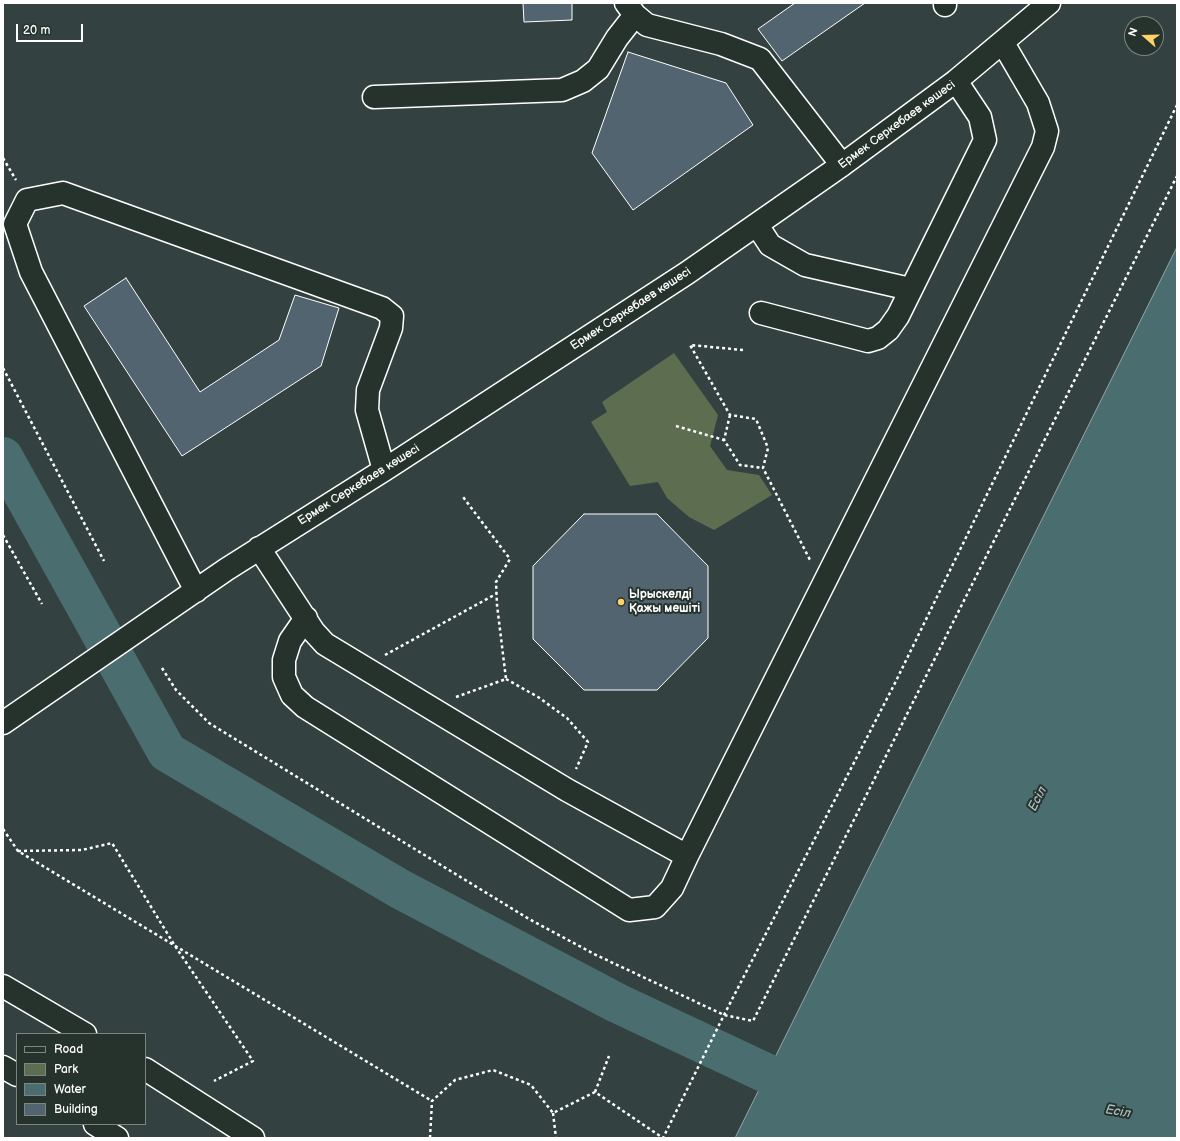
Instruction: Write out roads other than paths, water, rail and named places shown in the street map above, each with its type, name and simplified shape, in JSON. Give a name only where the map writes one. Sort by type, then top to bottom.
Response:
[{"type":"street","name":"Ермек Серкебаев көшесі","points":[[3,723],[259,548],[384,470],[686,274],[842,165],[956,81],[1049,3]]},
{"type":"street","points":[[374,97],[562,90],[582,81],[598,69],[617,38],[631,9],[647,25],[721,44],[760,59],[842,165]]},
{"type":"street","points":[[306,618],[290,641],[284,660],[284,678],[292,695],[305,707],[629,910],[655,907],[672,888],[822,584],[1043,147],[1047,131],[1038,103],[1003,43]]},
{"type":"street","points":[[761,313],[868,341],[878,338],[888,330],[898,316],[910,289],[985,140],[980,117],[956,81]]},
{"type":"street","points":[[196,591],[31,272],[15,224],[27,200],[63,193],[382,308],[392,316],[391,328],[368,390],[367,410],[384,470]]},
{"type":"street","points":[[757,225],[770,245],[805,265],[910,289]]},
{"type":"street","points":[[259,548],[314,632],[325,644],[567,790],[687,856]]},
{"type":"street","points":[[3,986],[83,1033]]},
{"type":"street","points":[[3,1067],[16,1075]]},
{"type":"street","points":[[146,1070],[253,1138]]},
{"type":"street","points":[[97,1125],[117,1138]]},
{"type":"water","name":"Есіл","points":[[1177,247],[1177,1138],[735,1138]]},
{"type":"waterway","points":[[3,457],[167,752],[400,889],[617,1003],[817,1097]]},
{"type":"place","name":"Ырыскелді Қажы мешіті","points":[[621,602]]}]
